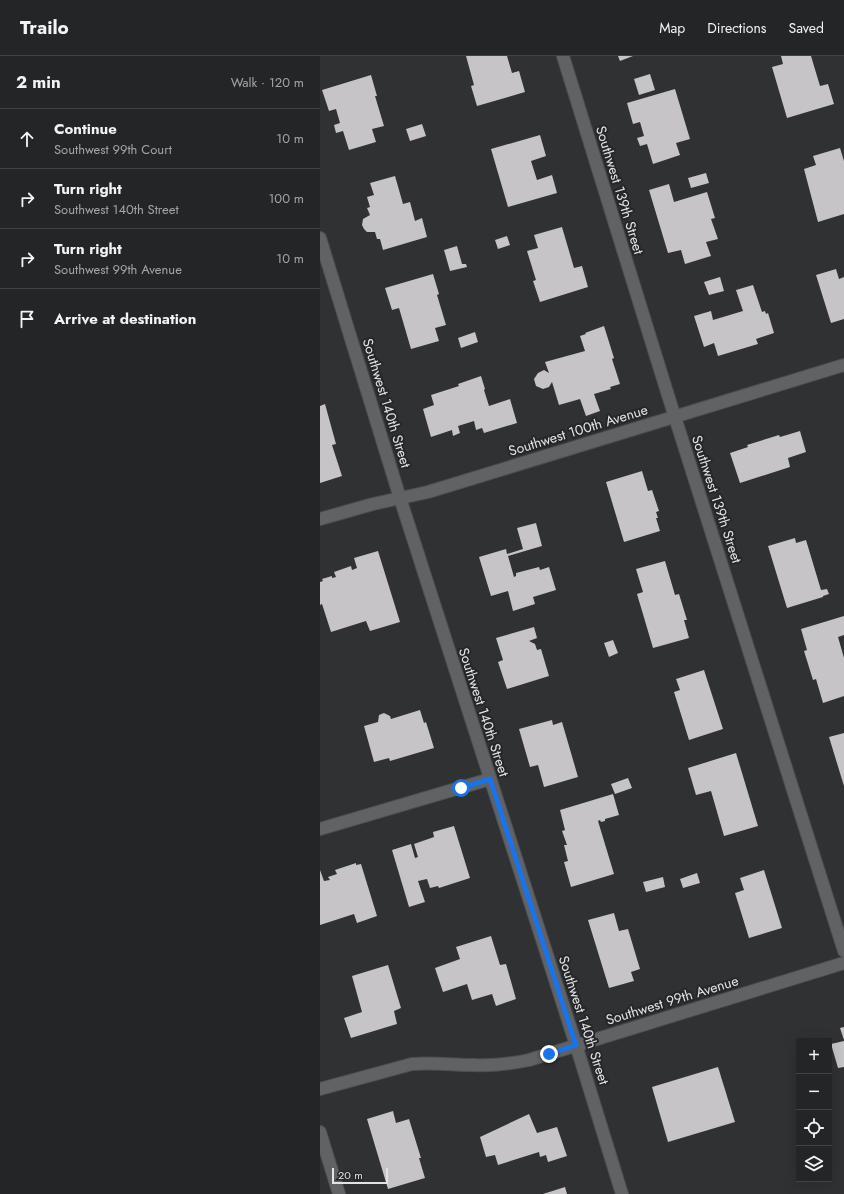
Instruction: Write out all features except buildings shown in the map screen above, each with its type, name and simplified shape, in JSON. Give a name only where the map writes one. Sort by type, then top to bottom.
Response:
[{"type":"street","name":"Southwest 139th Street","points":[[562,56],[844,951]]},
{"type":"street","name":"Southwest 140th Street","points":[[320,238],[400,498],[576,1045],[622,1194]]},
{"type":"street","name":"Southwest 100th Avenue","points":[[320,519],[373,504],[428,492],[844,365]]},
{"type":"street","points":[[320,829],[490,779]]},
{"type":"street","name":"Southwest 99th Avenue","points":[[320,1089],[412,1064],[424,1063],[475,1066],[508,1064],[549,1054],[844,963]]},
{"type":"street","points":[[320,1132],[339,1194]]},
{"type":"route","points":[[461,788],[490,779],[576,1045],[549,1054]]}]
